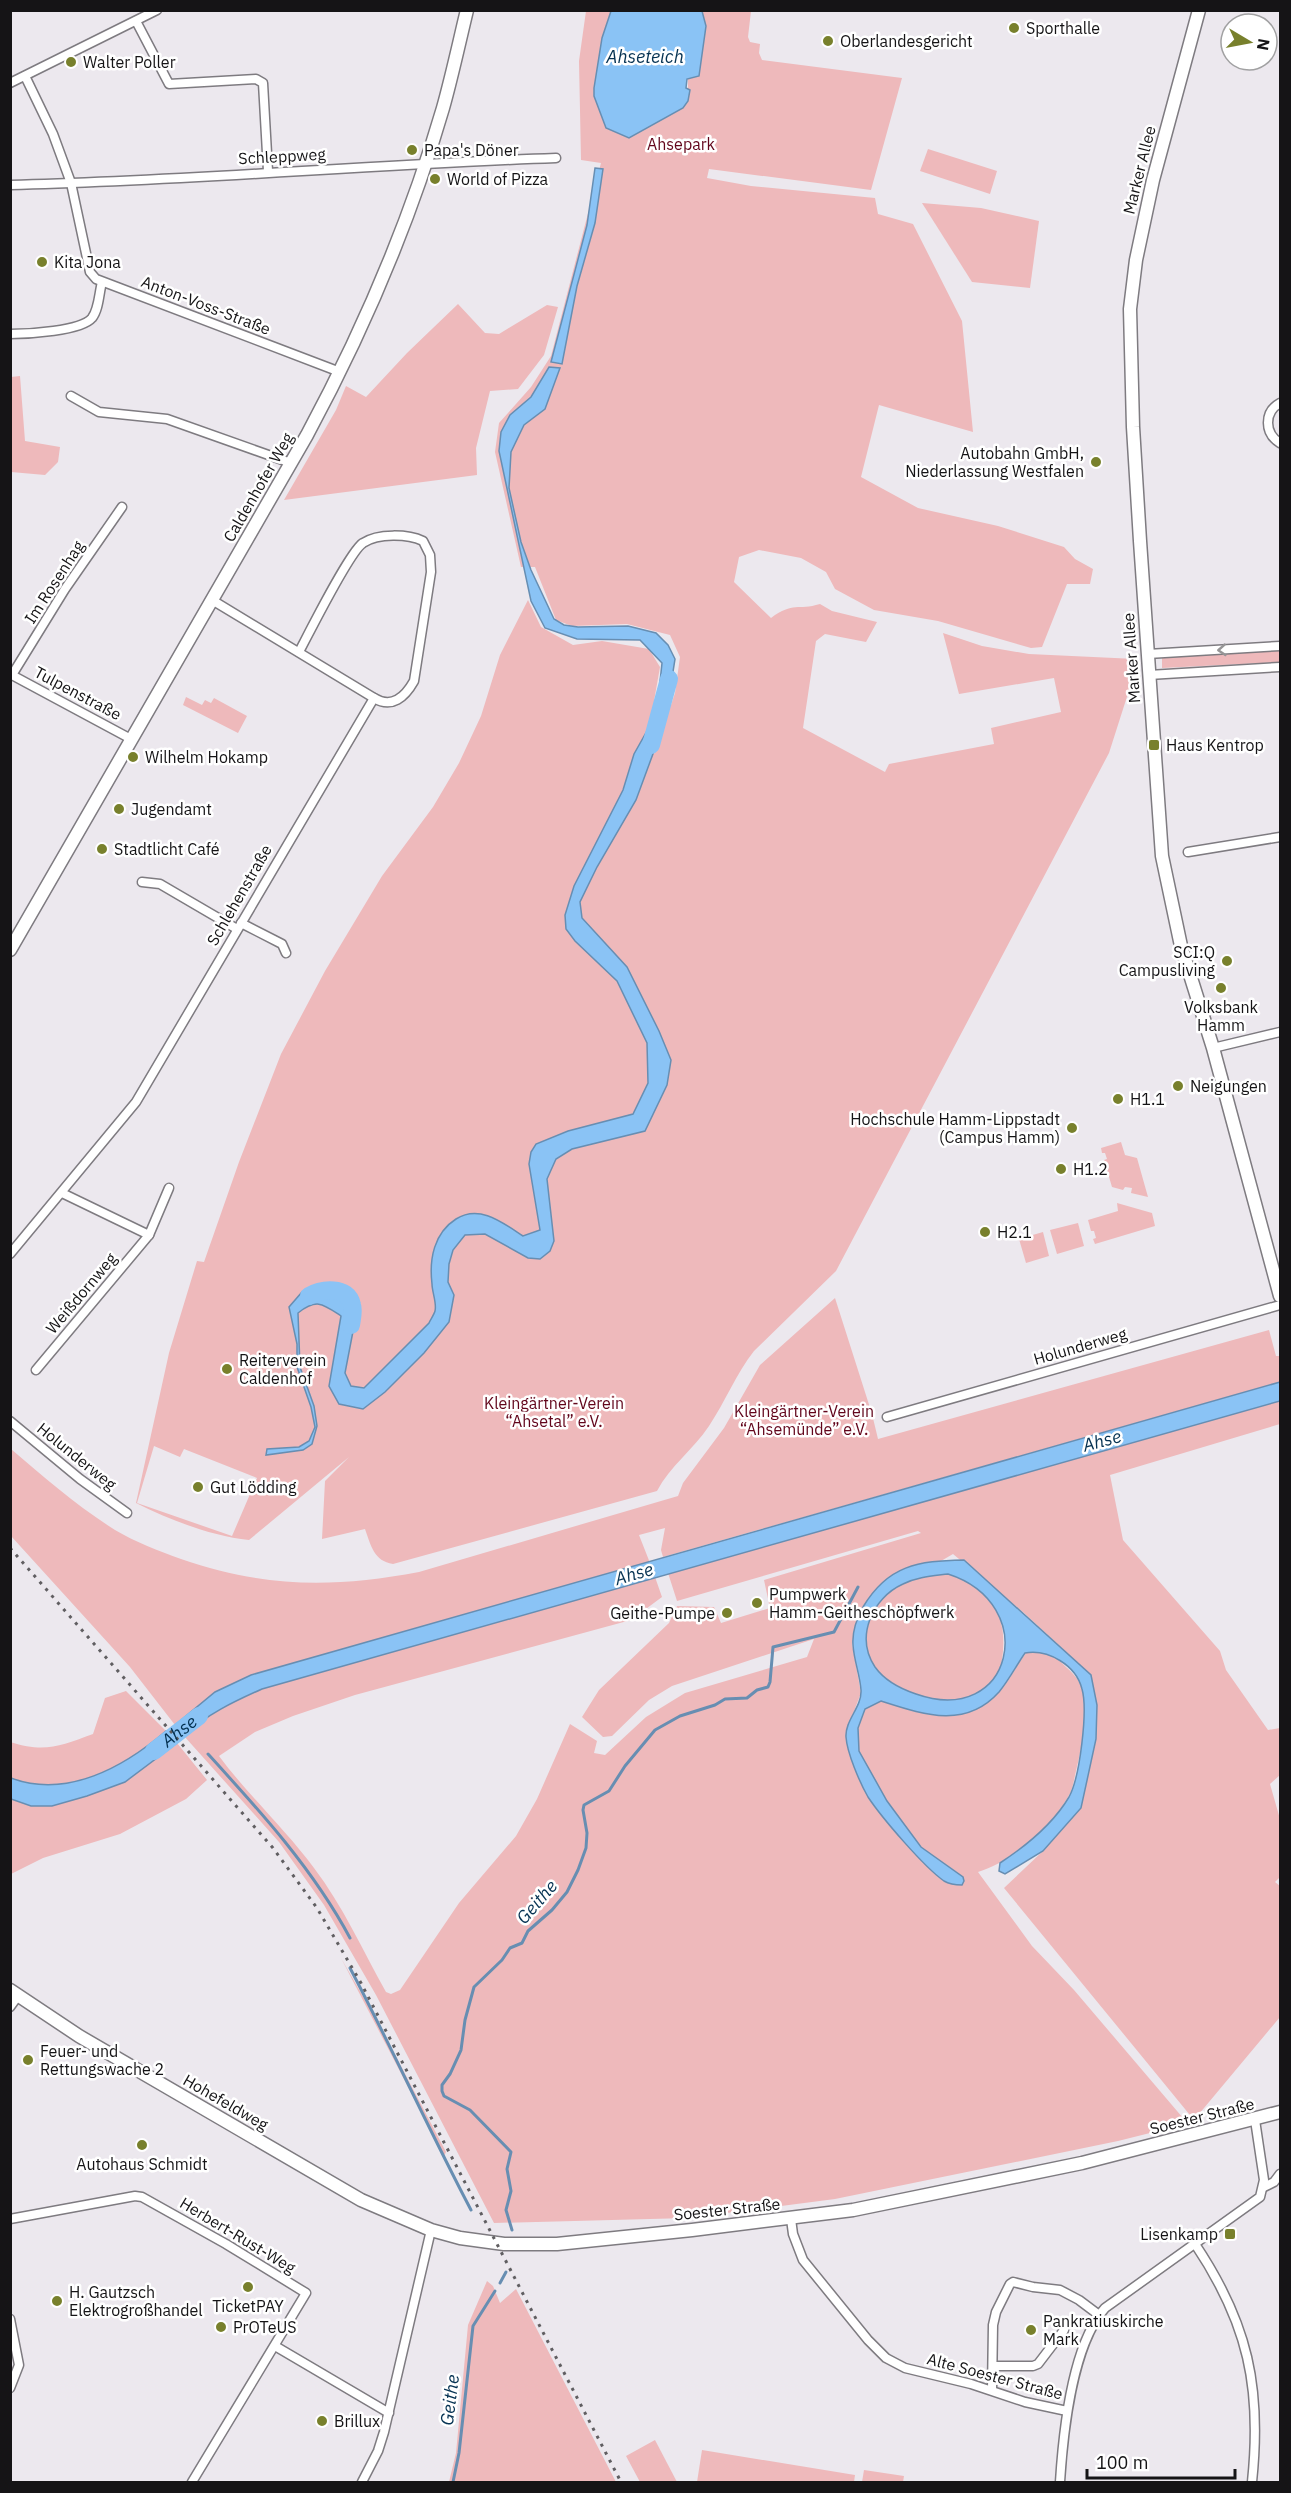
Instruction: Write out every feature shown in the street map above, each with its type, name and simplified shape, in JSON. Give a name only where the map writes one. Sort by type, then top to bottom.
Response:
[{"type":"street","points":[[10,83],[157,10]]},
{"type":"street","name":"Caldenhofer Weg","points":[[10,950],[291,463],[340,372],[380,284],[425,162],[443,107],[466,10]]},
{"type":"street","name":"Marker Allee","points":[[1199,10],[1153,180],[1136,260],[1130,309],[1133,427],[1146,664],[1162,856],[1181,946],[1213,1048],[1281,1296]]},
{"type":"street","points":[[136,21],[169,84],[256,79],[263,82],[268,171]]},
{"type":"street","points":[[10,334],[84,324],[96,311],[102,282],[90,272],[71,183],[53,134],[25,76]]},
{"type":"street","name":"Schleppweg","points":[[10,185],[425,162],[556,158]]},
{"type":"street","name":"Anton-Voss-Straße","points":[[102,282],[340,372]]},
{"type":"street","points":[[71,396],[99,412],[167,420],[291,463]]},
{"type":"street","points":[[1281,403],[1272,410],[1268,420],[1271,435],[1281,443]]},
{"type":"street","name":"Im Rosenhag","points":[[11,675],[65,589],[122,507]]},
{"type":"street","points":[[212,600],[374,698],[383,703],[392,703],[405,694],[414,681],[431,572],[430,555],[423,541],[413,537],[399,536],[372,539],[363,543],[351,558],[299,652]]},
{"type":"street","points":[[1146,664],[1281,646]]},
{"type":"street","points":[[1146,664],[1281,667]]},
{"type":"street","name":"Tulpenstraße","points":[[11,675],[131,739]]},
{"type":"street","name":"Schlehenstraße","points":[[10,1254],[136,1101],[374,698]]},
{"type":"street","points":[[1188,852],[1281,837]]},
{"type":"street","points":[[142,882],[160,884],[239,926],[282,944],[286,953]]},
{"type":"street","points":[[1213,1048],[1281,1032]]},
{"type":"street","name":"Weißdornweg","points":[[36,1370],[149,1234],[169,1188]]},
{"type":"street","points":[[62,1193],[149,1234]]},
{"type":"street","name":"Holunderweg","points":[[887,1417],[1281,1305]]},
{"type":"street","name":"Holunderweg","points":[[10,1421],[80,1479],[127,1513]]},
{"type":"street","points":[[10,2007],[14,1993]]},
{"type":"street","name":"Hohefeldweg","points":[[14,1993],[79,2036],[333,2185],[384,2211],[431,2230]]},
{"type":"street","name":"Soester Straße","points":[[431,2230],[474,2241],[531,2245],[791,2219],[911,2199],[1082,2163],[1281,2112]]},
{"type":"street","points":[[1255,2120],[1264,2187]]},
{"type":"street","name":"Alte Soester Straße","points":[[791,2219],[793,2234],[803,2260],[868,2340],[886,2358],[905,2368],[992,2390],[1025,2402],[1067,2411],[1087,2339],[1105,2308],[1260,2196],[1264,2187],[1274,2182],[1281,2174]]},
{"type":"street","name":"Herbert-Rust-Weg","points":[[10,2219],[135,2196],[141,2197],[226,2244],[306,2293],[192,2482]]},
{"type":"street","points":[[362,2482],[378,2451],[389,2413],[431,2230]]},
{"type":"street","points":[[1195,2244],[1226,2293],[1250,2364],[1254,2395],[1255,2435],[1252,2482]]},
{"type":"street","points":[[992,2390],[993,2325],[1000,2304],[1013,2282],[1060,2290],[1079,2300],[1099,2315]]},
{"type":"street","points":[[10,2319],[19,2365],[10,2388]]},
{"type":"street","points":[[994,2366],[1038,2364],[1064,2330]]},
{"type":"street","points":[[275,2346],[389,2413]]},
{"type":"street","points":[[1060,2482],[1067,2411]]},
{"type":"green space","points":[[586,11],[611,11],[602,38],[629,138],[683,108],[688,102],[688,79],[706,26],[702,11],[751,11],[748,37],[750,42],[760,44],[759,53],[762,60],[902,78],[871,190],[709,169],[707,178],[751,186],[875,198],[878,214],[913,224],[962,321],[973,432],[879,405],[861,477],[918,508],[998,526],[1064,547],[1075,559],[1093,569],[1090,584],[1067,584],[1042,647],[1031,648],[938,621],[874,610],[835,589],[826,572],[801,558],[759,550],[739,557],[734,582],[771,618],[791,608],[820,604],[832,611],[877,622],[866,642],[825,634],[816,641],[803,728],[885,772],[889,764],[994,744],[991,728],[1061,712],[1054,678],[959,694],[943,633],[982,646],[1029,654],[1136,659],[1132,681],[1109,753],[836,1271],[754,1351],[709,1426],[668,1474],[657,1491],[393,1564],[377,1556],[371,1547],[365,1529],[322,1539],[325,1481],[349,1457],[249,1540],[220,1535],[177,1521],[136,1503],[169,1353],[197,1261],[204,1262],[239,1162],[281,1054],[325,971],[382,876],[433,807],[459,763],[481,716],[500,655],[528,600],[541,627],[573,645],[602,641],[649,649],[660,667],[654,701],[671,705],[675,693],[680,657],[670,635],[627,624],[572,626],[556,620],[535,567],[521,567],[495,452],[499,423],[531,387],[551,356],[601,163],[581,160],[579,61]],"holes":[[[154,1446],[180,1457],[184,1449],[257,1478],[232,1536],[137,1503]]]},
{"type":"green space","points":[[928,149],[997,171],[990,194],[920,171]]},
{"type":"green space","points":[[922,203],[981,208],[1039,221],[1030,288],[972,282]]},
{"type":"green space","points":[[458,304],[485,333],[499,334],[547,305],[558,307],[544,355],[518,389],[490,391],[476,448],[477,475],[284,500],[336,410],[346,386],[366,397]]},
{"type":"green space","points":[[20,376],[25,441],[60,447],[58,462],[45,475],[11,472],[11,377]]},
{"type":"green space","points":[[1280,650],[1280,662],[1162,668],[1162,657]]},
{"type":"green space","points":[[186,697],[202,705],[205,700],[211,703],[214,698],[247,716],[238,733],[183,705]]},
{"type":"green space","points":[[1121,1142],[1125,1155],[1137,1158],[1148,1197],[1131,1193],[1132,1188],[1125,1187],[1123,1190],[1112,1187],[1104,1160],[1107,1159],[1101,1148]]},
{"type":"green space","points":[[1117,1203],[1152,1213],[1155,1226],[1095,1244],[1094,1231],[1091,1231],[1088,1220],[1118,1211]]},
{"type":"green space","points":[[1078,1223],[1084,1246],[1057,1254],[1050,1230]]},
{"type":"green space","points":[[1043,1232],[1049,1256],[1026,1263],[1019,1239]]},
{"type":"green space","name":"Kleingärtner-Verein “Ahsemünde” e.V.","points":[[835,1298],[878,1439],[1269,1330],[1276,1356],[1280,1356],[1280,1382],[663,1557],[661,1550],[665,1528],[639,1535],[650,1563],[341,1650],[215,1692],[175,1725],[130,1667],[11,1536],[11,1449],[48,1481],[115,1530],[156,1549],[212,1569],[271,1580],[328,1583],[419,1572],[678,1496],[683,1483],[724,1428],[760,1365]]},
{"type":"green space","points":[[1280,1401],[1280,1424],[1110,1475],[1123,1540],[1220,1651],[1226,1670],[1268,1730],[1280,1728],[1280,1775],[1270,1784],[1280,1819],[1280,1877],[1275,1882],[1280,1886],[1280,2017],[1194,2120],[1004,1888],[1043,1851],[1081,1808],[1096,1739],[1091,1675],[1024,1613],[953,1554],[941,1561],[915,1565],[858,1615],[852,1644],[861,1693],[851,1719],[868,1796],[897,1833],[945,1882],[958,1873],[921,1847],[887,1801],[859,1751],[858,1728],[865,1709],[881,1701],[927,1714],[943,1716],[972,1711],[986,1704],[999,1692],[1026,1653],[1041,1652],[1050,1655],[1059,1660],[1077,1678],[1084,1699],[1085,1719],[1070,1794],[1041,1832],[1017,1852],[978,1872],[1032,1946],[1074,1990],[1183,2118],[1182,2125],[1118,2141],[835,2199],[688,2218],[494,2223],[376,1995],[324,1905],[279,1842],[184,1736],[211,1715],[262,1689],[655,1577],[662,1597],[631,1620],[355,1695],[293,1716],[255,1732],[219,1756],[314,1868],[343,1913],[386,1992],[391,1994],[400,1990],[459,1903],[516,1836],[537,1799],[570,1724],[597,1741],[594,1753],[605,1755],[646,1717],[685,1693],[807,1657],[814,1639],[672,1686],[649,1700],[612,1736],[603,1737],[582,1717],[599,1690],[669,1623],[677,1606],[714,1607],[721,1623],[770,1608],[764,1580],[921,1533],[918,1531],[677,1601],[668,1573],[1031,1467]]},
{"type":"green space","points":[[948,1574],[973,1585],[991,1602],[997,1612],[1003,1637],[1001,1663],[993,1681],[982,1691],[953,1700],[921,1696],[892,1683],[872,1663],[867,1651],[866,1638],[868,1624],[874,1612],[891,1591],[914,1580]]},
{"type":"green space","points":[[126,1691],[166,1731],[150,1744],[113,1767],[74,1782],[53,1785],[11,1778],[10,1742],[33,1747],[52,1747],[93,1734],[105,1698]]},
{"type":"green space","points":[[177,1743],[207,1780],[186,1799],[120,1834],[43,1858],[11,1874],[11,1799],[31,1806],[125,1782]]},
{"type":"green space","points":[[341,1958],[381,2028],[446,2152],[444,2156]]},
{"type":"green space","points":[[487,2281],[493,2286],[500,2303],[516,2289],[616,2482],[449,2482],[456,2453],[468,2325]]},
{"type":"green space","points":[[655,2440],[677,2482],[640,2482],[626,2456]]},
{"type":"green space","points":[[702,2450],[855,2475],[854,2482],[697,2482]]},
{"type":"green space","points":[[864,2470],[904,2476],[903,2482],[862,2482]]},
{"type":"water","name":"Ahseteich","points":[[611,11],[702,11],[706,26],[699,76],[687,79],[686,88],[690,90],[688,101],[683,108],[629,138],[606,128],[594,96],[602,38]]},
{"type":"water","points":[[595,168],[603,169],[595,223],[577,286],[562,364],[551,362],[587,225]]},
{"type":"water","points":[[549,367],[560,368],[545,409],[524,425],[511,452],[509,488],[521,542],[531,570],[554,619],[564,625],[578,627],[628,626],[656,633],[668,645],[675,659],[668,703],[658,701],[662,663],[640,640],[577,639],[545,628],[531,601],[499,451],[501,432],[510,415],[531,397]]},
{"type":"water","points":[[652,722],[664,724],[636,800],[597,867],[580,902],[582,918],[627,967],[671,1060],[667,1085],[645,1131],[572,1149],[556,1159],[547,1179],[554,1241],[550,1251],[540,1259],[528,1258],[485,1234],[465,1235],[453,1250],[449,1264],[448,1282],[454,1295],[449,1322],[424,1353],[385,1392],[363,1409],[339,1404],[329,1386],[341,1316],[320,1304],[310,1305],[298,1313],[300,1367],[314,1406],[317,1426],[312,1444],[303,1450],[266,1455],[267,1449],[299,1447],[309,1441],[315,1427],[311,1407],[297,1367],[297,1344],[289,1307],[302,1292],[328,1288],[353,1302],[355,1321],[345,1373],[351,1386],[364,1388],[429,1323],[434,1314],[432,1256],[438,1239],[449,1225],[465,1215],[482,1214],[523,1236],[540,1230],[529,1164],[531,1152],[536,1144],[568,1131],[633,1114],[648,1083],[647,1043],[617,981],[575,941],[566,929],[565,915],[574,886],[623,790],[634,754]]},
{"type":"water","points":[[1280,1382],[1280,1401],[262,1689],[211,1715],[184,1736],[175,1725],[215,1692],[251,1675]]},
{"type":"water","points":[[964,1560],[1091,1675],[1097,1705],[1096,1739],[1081,1808],[1043,1851],[1005,1874],[999,1871],[1000,1863],[1029,1842],[1047,1825],[1063,1807],[1073,1787],[1080,1760],[1084,1712],[1082,1689],[1074,1673],[1052,1656],[1034,1652],[1025,1653],[999,1692],[986,1704],[972,1711],[943,1716],[927,1714],[881,1701],[865,1709],[858,1728],[859,1751],[887,1801],[921,1847],[963,1877],[962,1885],[946,1882],[936,1874],[883,1817],[861,1784],[851,1759],[846,1731],[861,1696],[853,1640],[855,1625],[863,1607],[883,1582],[906,1568],[932,1562]],"holes":[[[948,1574],[977,1589],[996,1610],[1004,1634],[1003,1658],[993,1679],[975,1694],[949,1700],[916,1694],[894,1684],[875,1667],[869,1655],[867,1631],[875,1609],[892,1590],[914,1580]]]},
{"type":"water","points":[[166,1731],[177,1743],[125,1782],[52,1806],[31,1806],[11,1799],[11,1778],[53,1785],[94,1776],[132,1756]]},
{"type":"waterway","points":[[651,745],[669,679]]},
{"type":"waterway","points":[[309,1296],[327,1290],[345,1294],[353,1307],[351,1325]]},
{"type":"waterway","name":"Geithe","points":[[512,2230],[506,2210],[511,2191],[507,2169],[511,2152],[470,2110],[444,2096],[442,2091],[442,2085],[461,2050],[465,2020],[474,1987],[502,1960],[510,1948],[522,1943],[528,1931],[552,1910],[567,1892],[586,1848],[584,1805],[609,1791],[625,1766],[655,1730],[680,1716],[715,1705],[725,1699],[747,1698],[757,1690],[768,1687],[773,1647],[834,1632],[858,1587]]},
{"type":"waterway","name":"Ahse","points":[[154,1751],[199,1716]]},
{"type":"waterway","points":[[208,1754],[303,1864],[350,1938]]},
{"type":"waterway","points":[[350,1968],[471,2210]]},
{"type":"waterway","name":"Geithe","points":[[500,2283],[506,2272]]},
{"type":"waterway","name":"Geithe","points":[[453,2482],[459,2453],[473,2326],[495,2291]]},
{"type":"railway","points":[[10,1548],[273,1848],[317,1908],[361,1983],[621,2482]]},
{"type":"place","name":"Sporthalle","points":[[1014,28]]},
{"type":"place","name":"Oberlandesgericht","points":[[828,41]]},
{"type":"place","name":"Walter Poller","points":[[71,62]]},
{"type":"place","name":"Papa's Döner","points":[[412,150]]},
{"type":"place","name":"World of Pizza","points":[[435,179]]},
{"type":"place","name":"Kita Jona","points":[[42,262]]},
{"type":"place","name":"Autobahn GmbH, Niederlassung Westfalen","points":[[1096,462]]},
{"type":"place","name":"Haus Kentrop","points":[[1154,745]]},
{"type":"place","name":"Wilhelm Hokamp","points":[[133,757]]},
{"type":"place","name":"Jugendamt","points":[[119,809]]},
{"type":"place","name":"Stadtlicht Café","points":[[102,849]]},
{"type":"place","name":"SCI:Q Campusliving","points":[[1227,961]]},
{"type":"place","name":"Volksbank Hamm","points":[[1221,988]]},
{"type":"place","name":"Neigungen","points":[[1178,1086]]},
{"type":"place","name":"H1.1","points":[[1118,1099]]},
{"type":"place","name":"Hochschule Hamm-Lippstadt (Campus Hamm)","points":[[1072,1128]]},
{"type":"place","name":"H1.2","points":[[1061,1169]]},
{"type":"place","name":"H2.1","points":[[985,1232]]},
{"type":"place","name":"Reiterverein Caldenhof","points":[[227,1369]]},
{"type":"place","name":"Gut Lödding","points":[[198,1487]]},
{"type":"place","name":"Pumpwerk Hamm-Geitheschöpfwerk","points":[[757,1603]]},
{"type":"place","name":"Geithe-Pumpe","points":[[727,1613]]},
{"type":"place","name":"Feuer- und Rettungswache 2","points":[[28,2060]]},
{"type":"place","name":"Autohaus Schmidt","points":[[142,2145]]},
{"type":"place","name":"Lisenkamp","points":[[1230,2234]]},
{"type":"place","name":"TicketPAY","points":[[248,2287]]},
{"type":"place","name":"H. Gautzsch Elektrogroßhandel","points":[[57,2301]]},
{"type":"place","name":"PrOTeUS","points":[[221,2327]]},
{"type":"place","name":"Pankratiuskirche Mark","points":[[1031,2330]]},
{"type":"place","name":"Brillux","points":[[322,2421]]},
{"type":"park label","name":"Ahsepark","points":[[681,144]]},
{"type":"park label","name":"Kleingärtner-Verein “Ahsetal” e.V.","points":[[554,1412]]}]
